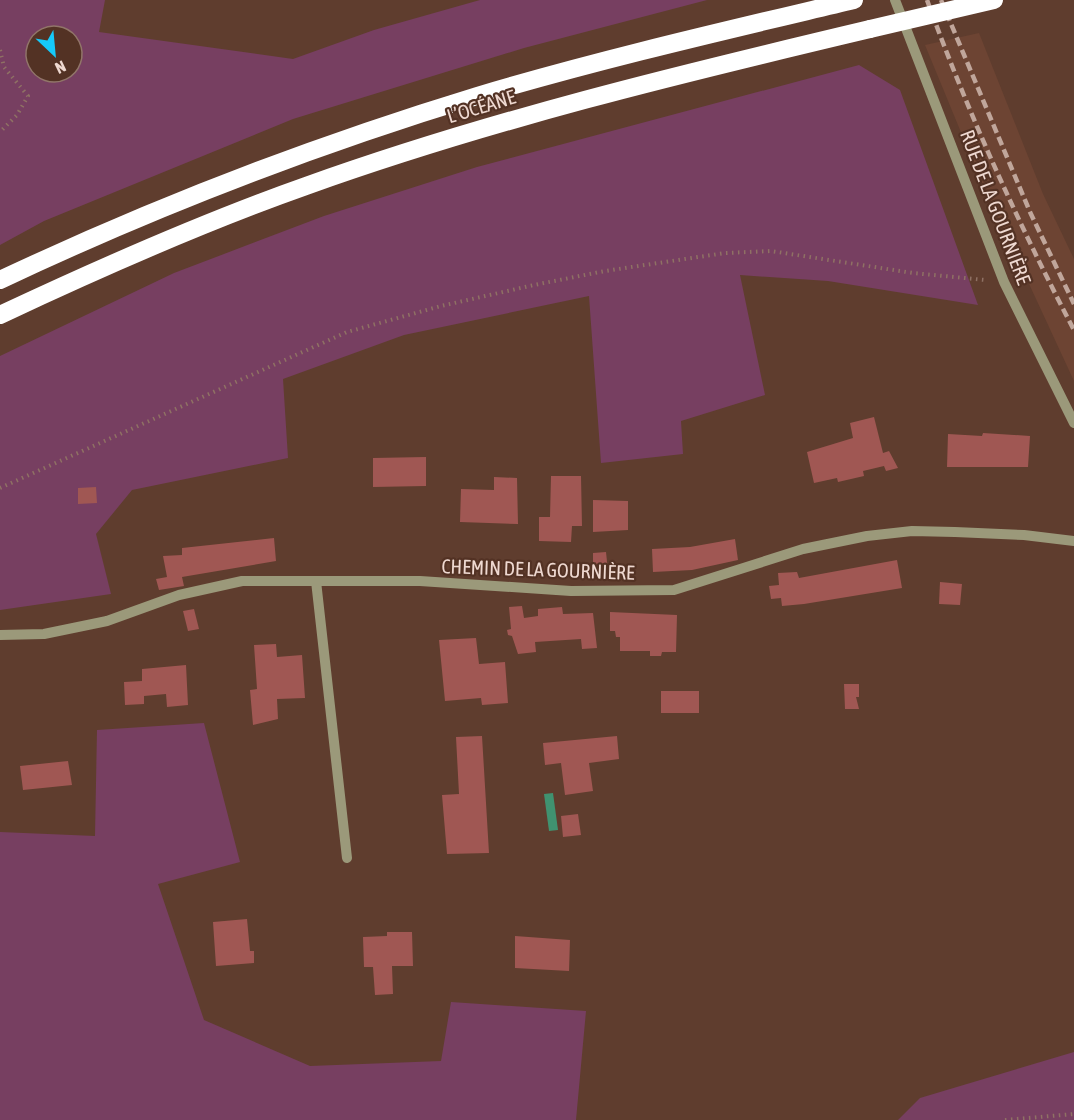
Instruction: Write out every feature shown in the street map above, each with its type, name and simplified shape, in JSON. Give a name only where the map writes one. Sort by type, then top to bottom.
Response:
[{"type":"highway","name":"L’OCÉANE","points":[[0,280],[160,208],[297,155],[386,125],[621,56],[854,0]]},
{"type":"highway","name":"L’OCÉANE","points":[[0,315],[172,237],[294,190],[387,158],[581,100],[994,0]]},
{"type":"street","name":"RUE DE LA GOURNIÈRE","points":[[895,0],[1004,282],[1074,423]]},
{"type":"street","name":"CHEMIN DE LA GOURNIÈRE","points":[[0,635],[44,634],[107,621],[178,595],[242,581],[420,581],[581,591],[674,590],[803,549],[867,536],[912,531],[955,532],[1024,535],[1074,541]]},
{"type":"street","points":[[316,580],[347,858]]},
{"type":"path","points":[[0,50],[4,68],[27,96],[17,115],[0,132]]},
{"type":"path","points":[[0,488],[347,332],[441,306],[544,283],[605,271],[725,253],[771,251],[914,273],[1004,282]]},
{"type":"path","points":[[1005,1120],[1074,1114]]},
{"type":"shaded area","points":[[0,0],[105,0],[99,32],[293,59],[374,30],[480,0],[707,0],[524,48],[293,119],[44,221],[0,245]]},
{"type":"shaded area","points":[[979,33],[1043,194],[1074,259],[1074,381],[979,176],[925,45]]},
{"type":"shaded area","points":[[859,65],[900,90],[978,305],[828,281],[740,275],[765,395],[681,421],[683,454],[601,463],[589,296],[404,335],[283,379],[288,458],[132,490],[96,534],[111,594],[0,610],[0,356],[174,273],[324,216],[477,167]]},
{"type":"shaded area","points":[[204,723],[240,862],[158,884],[204,1020],[310,1066],[441,1061],[451,1002],[586,1011],[576,1120],[0,1120],[0,832],[95,836],[97,730]]},
{"type":"shaded area","points":[[553,793],[558,830],[549,831],[544,794]]},
{"type":"shaded area","points":[[1074,1052],[1074,1120],[898,1120],[920,1098]]},
{"type":"building","points":[[874,417],[883,453],[889,451],[898,468],[886,471],[884,466],[863,471],[864,476],[838,482],[837,478],[814,483],[807,452],[853,438],[850,423]]},
{"type":"building","points":[[983,433],[1030,436],[1028,467],[947,467],[948,434],[982,436]]},
{"type":"building","points":[[426,457],[426,486],[373,487],[373,458]]},
{"type":"building","points":[[551,476],[581,476],[582,526],[572,526],[571,542],[539,541],[539,517],[550,517]]},
{"type":"building","points":[[494,477],[517,478],[518,524],[460,522],[461,489],[494,490]]},
{"type":"building","points":[[96,487],[97,503],[78,504],[78,488]]},
{"type":"building","points":[[593,500],[628,501],[628,530],[593,532]]},
{"type":"building","points":[[274,538],[276,561],[182,577],[184,586],[159,590],[156,579],[167,577],[163,556],[182,555],[182,548]]},
{"type":"building","points":[[735,539],[738,560],[692,570],[653,572],[652,549],[690,547]]},
{"type":"building","points":[[606,552],[608,571],[593,570],[593,553]]},
{"type":"building","points":[[897,560],[902,588],[782,606],[781,598],[771,599],[769,586],[779,585],[778,573],[797,572],[799,578]]},
{"type":"building","points":[[940,582],[962,584],[960,605],[939,604]]},
{"type":"building","points":[[522,606],[524,618],[538,616],[538,609],[562,607],[563,614],[593,613],[597,648],[582,649],[581,639],[535,642],[536,652],[518,654],[512,636],[508,635],[507,630],[511,629],[509,607]]},
{"type":"building","points":[[194,609],[199,629],[188,631],[183,611]]},
{"type":"building","points":[[610,612],[677,615],[676,652],[662,652],[661,656],[650,656],[650,651],[620,651],[620,637],[616,637],[615,631],[610,631]]},
{"type":"building","points":[[476,638],[479,664],[505,662],[508,703],[482,705],[481,698],[445,701],[439,640]]},
{"type":"building","points":[[276,644],[277,657],[302,655],[305,698],[277,699],[278,719],[253,725],[250,690],[257,689],[254,645]]},
{"type":"building","points":[[186,665],[188,705],[167,707],[166,694],[144,696],[144,704],[125,705],[124,682],[142,681],[142,669]]},
{"type":"building","points":[[844,684],[859,684],[859,697],[856,697],[859,709],[845,709]]},
{"type":"building","points":[[661,691],[699,691],[699,713],[661,713]]},
{"type":"building","points":[[482,736],[489,853],[447,854],[442,795],[459,794],[456,737]]},
{"type":"building","points":[[617,736],[619,759],[589,763],[593,791],[565,795],[561,763],[545,765],[543,743]]},
{"type":"building","points":[[68,761],[72,785],[23,790],[20,766]]},
{"type":"building","points":[[578,814],[581,835],[563,837],[561,816]]},
{"type":"building","points":[[247,919],[250,951],[254,951],[254,963],[216,966],[213,922]]},
{"type":"building","points":[[387,932],[412,932],[413,966],[392,966],[393,994],[375,995],[373,967],[364,967],[363,937],[387,936]]},
{"type":"building","points":[[515,936],[570,940],[569,971],[515,968]]},
{"type":"railway","points":[[927,0],[959,84],[995,167],[1074,330]]},
{"type":"railway","points":[[941,0],[1030,212],[1074,304]]}]
